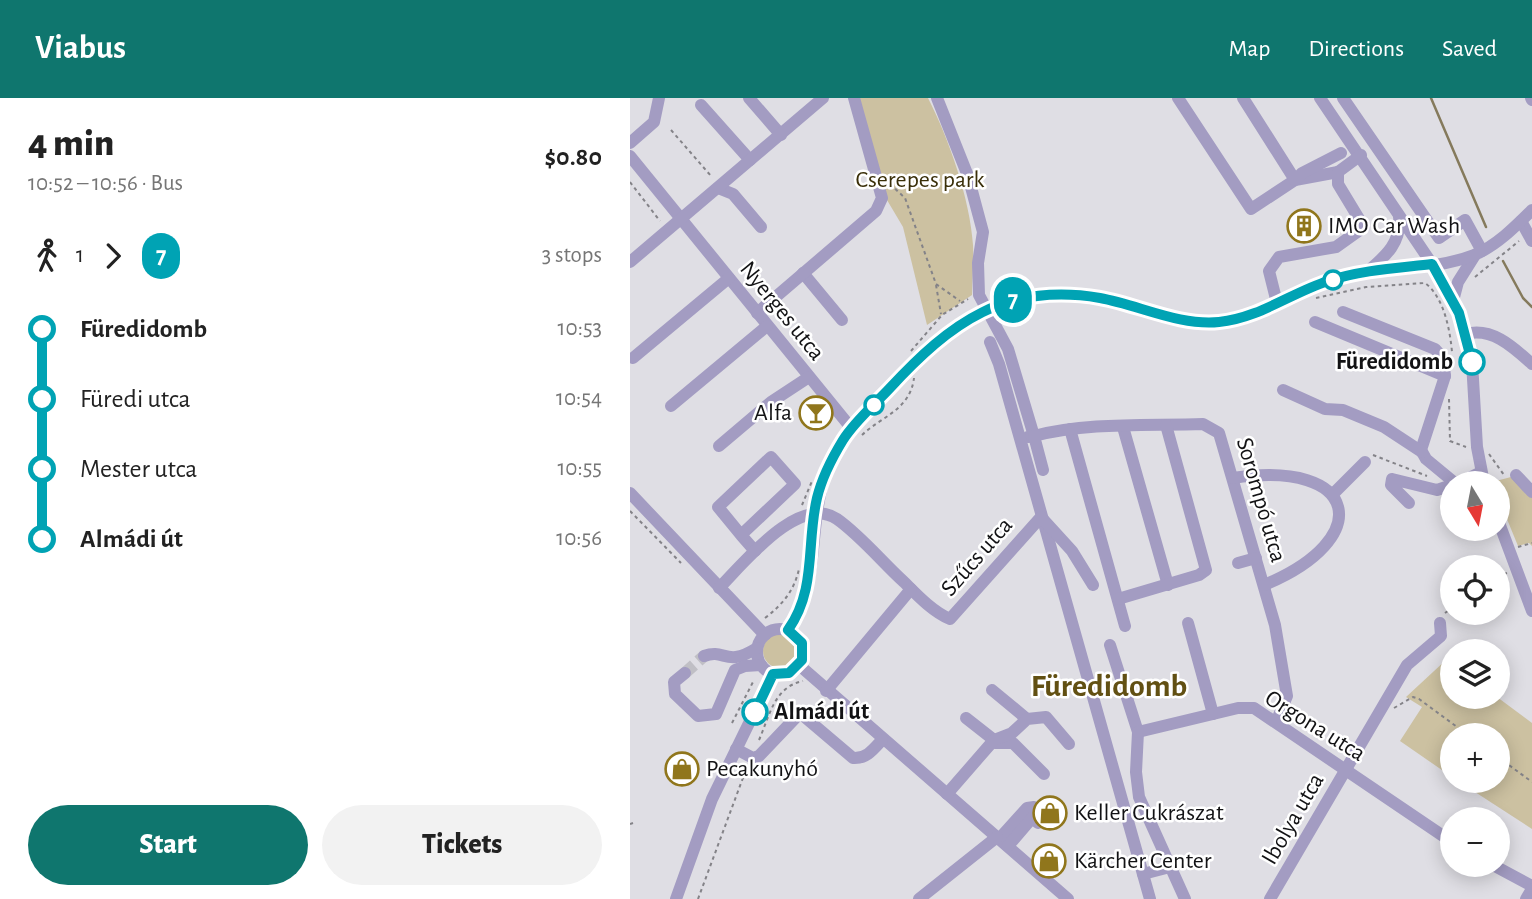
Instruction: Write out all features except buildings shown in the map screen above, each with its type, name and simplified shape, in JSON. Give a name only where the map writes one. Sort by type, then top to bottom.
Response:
[{"type":"street","points":[[630,143],[654,122],[659,98]]},
{"type":"street","points":[[749,98],[780,135]]},
{"type":"street","points":[[757,313],[876,211],[882,198],[854,98]]},
{"type":"street","points":[[937,98],[960,151],[983,232],[978,263],[978,293],[1008,349],[1041,517],[1150,899]]},
{"type":"street","points":[[1178,98],[1251,209],[1302,173],[1341,153]]},
{"type":"street","points":[[1243,98],[1295,180]]},
{"type":"street","points":[[1320,98],[1361,155],[1453,301],[1466,334],[1472,362],[1481,471]]},
{"type":"street","points":[[1343,98],[1439,237],[1465,220],[1482,251]]},
{"type":"street","points":[[630,262],[780,135],[815,100]]},
{"type":"street","points":[[701,105],[750,160]]},
{"type":"street","points":[[1295,180],[1338,172],[1361,155]]},
{"type":"street","name":"Nyerges utca","points":[[630,156],[854,435]]},
{"type":"street","points":[[1277,303],[1269,271],[1279,257],[1336,247],[1364,227],[1338,184],[1338,172]]},
{"type":"street","points":[[718,188],[733,194],[761,227]]},
{"type":"street","points":[[1453,301],[1458,282],[1482,251],[1532,210]]},
{"type":"street","points":[[1367,272],[1391,250],[1400,227],[1399,214]]},
{"type":"street","points":[[1521,221],[1532,240]]},
{"type":"street","points":[[788,630],[797,616],[810,578],[814,514],[828,468],[935,342],[987,308],[1027,297],[1066,295],[1108,300],[1182,319],[1217,322],[1237,319],[1329,281],[1367,272],[1432,264],[1482,251]]},
{"type":"street","points":[[803,273],[842,320]]},
{"type":"street","points":[[633,358],[729,278]]},
{"type":"street","points":[[1343,312],[1437,351],[1444,362],[1445,376],[1422,452]]},
{"type":"street","points":[[1315,322],[1445,376]]},
{"type":"street","points":[[671,406],[767,326]]},
{"type":"street","points":[[1381,350],[1389,330]]},
{"type":"street","points":[[1466,334],[1481,330],[1494,336],[1532,364]]},
{"type":"street","points":[[990,342],[1027,438],[1043,470]]},
{"type":"street","points":[[719,446],[771,402],[809,377]]},
{"type":"street","points":[[1283,390],[1325,409],[1343,410],[1384,427],[1422,452],[1442,471]]},
{"type":"street","name":"Sorompó utca","points":[[1027,438],[1070,429],[1203,424],[1216,430],[1222,438],[1264,585],[1287,687],[1286,703],[1277,720]]},
{"type":"street","points":[[1118,599],[1203,574],[1206,567],[1166,425]]},
{"type":"street","points":[[1123,427],[1168,584]]},
{"type":"street","points":[[1070,429],[1125,626]]},
{"type":"street","points":[[741,535],[795,484],[771,457],[718,507],[741,535],[755,551]]},
{"type":"street","points":[[1334,494],[1365,462]]},
{"type":"street","points":[[1233,478],[1262,474],[1305,478],[1334,494],[1340,511],[1338,528],[1332,536],[1294,572],[1264,585]]},
{"type":"street","points":[[1512,477],[1532,492]]},
{"type":"street","points":[[1409,503],[1391,485],[1392,479],[1440,490]]},
{"type":"street","points":[[630,493],[765,635]]},
{"type":"street","points":[[719,587],[783,527],[814,514]]},
{"type":"street","name":"Szűcs utca","points":[[814,514],[835,518],[911,589],[950,619],[1041,517]]},
{"type":"street","points":[[1041,517],[1072,551],[1093,585]]},
{"type":"street","points":[[1506,541],[1532,611]]},
{"type":"street","points":[[1238,563],[1256,558]]},
{"type":"street","name":"Szűcs utca","points":[[827,691],[911,589]]},
{"type":"street","points":[[1188,623],[1213,714]]},
{"type":"street","name":"Ibolya utca","points":[[1270,899],[1407,665],[1441,636],[1440,625]]},
{"type":"street","points":[[704,656],[711,653],[736,659],[757,648],[765,635],[775,629],[788,630],[802,643],[803,657],[799,665],[789,673],[773,674],[761,665],[757,648]]},
{"type":"street","points":[[1110,645],[1138,732],[1136,772],[1144,811],[1185,899]]},
{"type":"street","points":[[685,673],[674,682],[675,694],[698,716],[716,714],[735,670],[761,665]]},
{"type":"street","points":[[799,665],[808,676],[1068,899]]},
{"type":"street","points":[[676,899],[697,835],[773,674]]},
{"type":"street","points":[[992,690],[1027,719]]},
{"type":"street","name":"Orgona utca","points":[[1138,732],[1250,707],[1277,720],[1440,834]]},
{"type":"street","points":[[736,749],[752,758],[766,751],[796,714],[800,713],[853,758],[861,758],[882,740]]},
{"type":"street","points":[[947,794],[992,742],[1012,733],[1027,719],[1046,717],[1069,744]]},
{"type":"street","points":[[966,718],[992,742],[1013,743],[1044,774]]},
{"type":"street","points":[[919,899],[1001,841],[1027,808],[1034,807],[1041,820]]},
{"type":"street","points":[[1125,816],[1144,811]]},
{"type":"street","points":[[1143,874],[1170,867]]},
{"type":"street","points":[[1510,875],[1532,888],[1526,899]]},
{"type":"path","points":[[671,130],[711,176]]},
{"type":"path","points":[[630,182],[667,230]]},
{"type":"path","points":[[889,183],[905,198],[936,284],[942,316]]},
{"type":"path","points":[[1314,299],[1395,283],[1420,282],[1431,287]]},
{"type":"path","points":[[936,284],[961,302]]},
{"type":"path","points":[[854,435],[889,418],[911,394],[916,372]]},
{"type":"path","points":[[1477,446],[1486,448],[1512,477]]},
{"type":"path","points":[[1365,462],[1374,455],[1431,478]]},
{"type":"path","points":[[1519,547],[1532,543]]},
{"type":"path","points":[[762,620],[783,604],[796,583]]},
{"type":"path","points":[[783,604],[783,611]]},
{"type":"path","points":[[698,899],[734,797],[780,692],[788,684],[804,681],[808,676]]},
{"type":"path","points":[[732,723],[754,680]]},
{"type":"path","points":[[1384,705],[1394,708],[1413,697],[1452,723]]},
{"type":"path","points":[[1510,766],[1532,782]]},
{"type":"green space","name":"Cserepes park","points":[[859,98],[928,98],[957,170],[971,227],[972,295],[927,325],[903,227],[887,200]]},
{"type":"green space","points":[[1510,477],[1532,493],[1532,546],[1529,543],[1518,546],[1510,526]]},
{"type":"green space","points":[[780,634],[792,639],[797,651],[792,663],[780,668],[768,663],[763,651],[768,639]]},
{"type":"green space","points":[[1440,665],[1440,709],[1510,709],[1510,707],[1532,723],[1532,829],[1510,815],[1510,807],[1498,807],[1476,793],[1510,793],[1510,723],[1440,723],[1440,769],[1400,741],[1422,707],[1406,697]]},
{"type":"waterway","points":[[1431,98],[1486,227]]},
{"type":"waterway","points":[[1503,261],[1523,298],[1532,307]]},
{"type":"tunnel","points":[[685,673],[704,656]]},
{"type":"bus line","name":"7","points":[[755,712],[773,674],[789,673],[797,668],[802,660],[802,643],[788,630],[797,616],[810,578],[814,514],[823,478],[832,459],[845,437],[917,359],[953,328],[987,308],[1027,297],[1086,296],[1182,319],[1217,322],[1260,312],[1329,281],[1367,272],[1432,264],[1459,313],[1472,362]]},
{"type":"place","name":"IMO Car Wash","points":[[1304,226]]},
{"type":"place","name":"Füredidomb","points":[[1472,362]]},
{"type":"place","name":"Alfa","points":[[816,413]]},
{"type":"place","name":"Almádi út","points":[[755,712]]},
{"type":"place","name":"Pecakunyhó","points":[[682,769]]},
{"type":"place","name":"Keller Cukrászat","points":[[1050,813]]},
{"type":"place","name":"Kärcher Center","points":[[1049,861]]},
{"type":"district","name":"Füredidomb","points":[[1109,686]]}]
